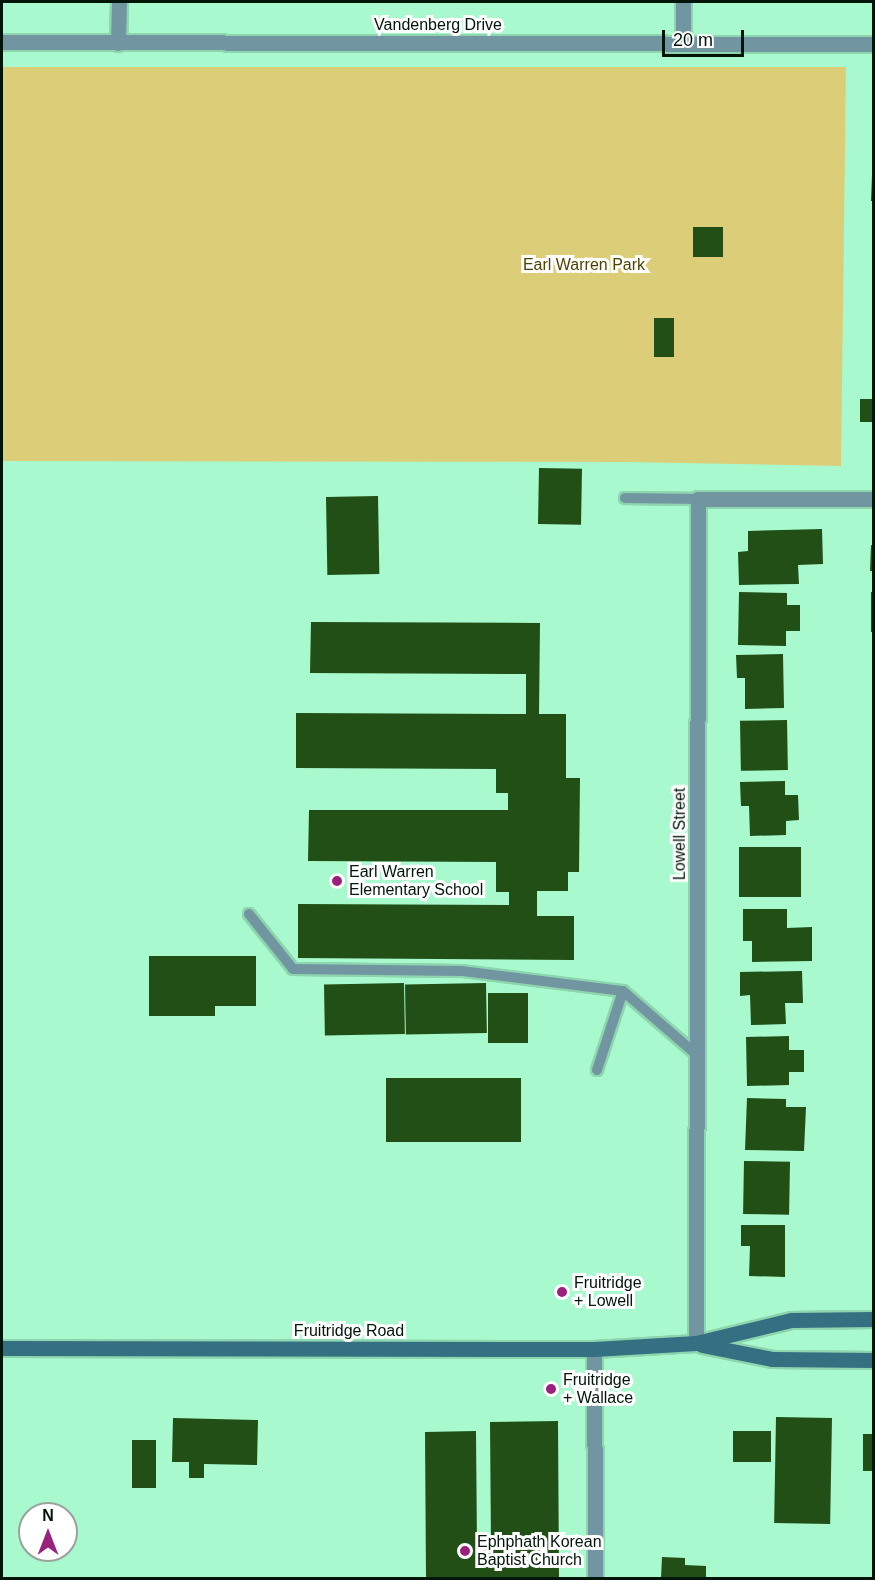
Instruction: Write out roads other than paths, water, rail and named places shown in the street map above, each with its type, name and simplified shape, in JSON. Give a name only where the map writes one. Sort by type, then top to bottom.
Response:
[{"type":"main road","name":"Fruitridge Road","points":[[2,1348],[594,1349],[696,1343],[791,1320],[873,1318]]},
{"type":"main road","name":"Fruitridge Road","points":[[696,1343],[772,1359],[873,1360]]},
{"type":"street","points":[[118,42],[119,2]]},
{"type":"street","points":[[683,2],[683,44]]},
{"type":"street","name":"Vandenberg Drive","points":[[2,42],[873,44]]},
{"type":"street","points":[[698,500],[873,500]]},
{"type":"street","name":"Lowell Street","points":[[696,1343],[699,1056],[698,500]]},
{"type":"street","points":[[594,1349],[595,1578]]},
{"type":"lane","points":[[625,498],[698,500]]},
{"type":"lane","points":[[249,914],[293,969],[462,971],[623,991],[699,1056]]},
{"type":"lane","points":[[597,1070],[623,991]]},
{"type":"place","name":"Earl Warren Elementary School","points":[[337,881]]},
{"type":"place","name":"Fruitridge + Lowell","points":[[562,1292]]},
{"type":"place","name":"Fruitridge + Wallace","points":[[551,1389]]},
{"type":"place","name":"Ephphath Korean Baptist Church","points":[[465,1551]]},
{"type":"park label","name":"Earl Warren Park","points":[[584,265]]}]
